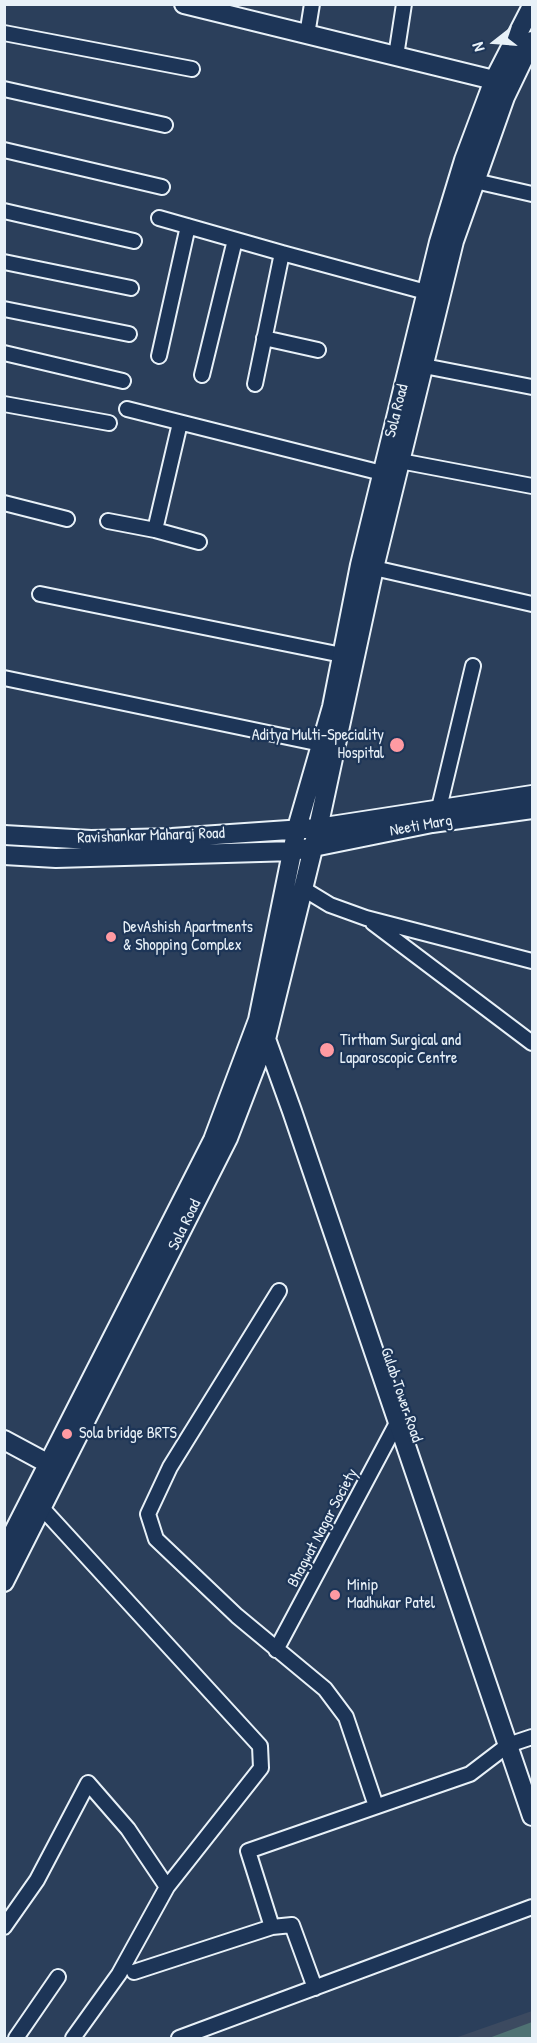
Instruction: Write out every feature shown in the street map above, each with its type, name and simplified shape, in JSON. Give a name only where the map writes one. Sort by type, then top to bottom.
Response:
[{"type":"main road","points":[[184,4],[222,9],[307,34],[502,82]]},
{"type":"main road","name":"Sola Road","points":[[5,1547],[55,1467],[213,1140],[261,1029],[302,888],[302,850],[297,828],[321,744],[382,473],[426,292],[464,160],[502,82],[532,6]]},
{"type":"main road","name":"Sola Road","points":[[261,1029],[302,850],[318,828],[374,568],[454,241],[475,181],[502,82],[531,47]]},
{"type":"main road","name":"Ravishankar Maharaj Road","points":[[4,835],[92,840],[137,839],[318,828],[532,795]]},
{"type":"main road","name":"Neeti Marg","points":[[302,850],[432,824],[532,809]]},
{"type":"main road","name":"Ravishankar Maharaj Road","points":[[4,855],[56,858],[302,850]]},
{"type":"main road","points":[[261,1029],[398,1421],[520,1741],[532,1816]]},
{"type":"main road","name":"Gulab Tower Road","points":[[261,1029],[310,1126],[532,1780]]},
{"type":"main road","points":[[4,1440],[55,1467]]},
{"type":"main road","name":"Sola Road","points":[[4,1582],[43,1509],[55,1467]]},
{"type":"street","points":[[307,34],[312,4]]},
{"type":"street","points":[[396,56],[404,4]]},
{"type":"street","points":[[4,33],[192,69]]},
{"type":"street","points":[[4,89],[165,125]]},
{"type":"street","points":[[4,150],[162,187]]},
{"type":"street","points":[[475,181],[532,194]]},
{"type":"street","points":[[4,212],[134,240]]},
{"type":"street","points":[[159,218],[426,292]]},
{"type":"street","points":[[159,356],[188,226]]},
{"type":"street","points":[[202,375],[235,240]]},
{"type":"street","points":[[255,384],[282,253]]},
{"type":"street","points":[[4,262],[131,288]]},
{"type":"street","points":[[4,309],[129,334]]},
{"type":"street","points":[[264,338],[318,350]]},
{"type":"street","points":[[4,353],[123,381]]},
{"type":"street","points":[[424,366],[532,387]]},
{"type":"street","points":[[4,404],[109,423]]},
{"type":"street","points":[[127,410],[382,473]]},
{"type":"street","points":[[155,530],[180,423]]},
{"type":"street","points":[[400,461],[532,486]]},
{"type":"street","points":[[4,503],[67,519]]},
{"type":"street","points":[[108,521],[199,542]]},
{"type":"street","points":[[374,568],[532,604]]},
{"type":"street","points":[[40,594],[342,656]]},
{"type":"street","points":[[439,808],[473,666]]},
{"type":"street","points":[[4,678],[321,744]]},
{"type":"street","points":[[302,888],[330,904],[366,918],[532,962]]},
{"type":"street","points":[[366,918],[532,1043]]},
{"type":"street","points":[[279,1291],[170,1467],[148,1514],[156,1539],[276,1650],[325,1689],[346,1717],[376,1806]]},
{"type":"street","name":"Bhagwat Nagar Society","points":[[276,1650],[398,1421]]},
{"type":"street","points":[[43,1509],[260,1746],[261,1768],[167,1887],[119,1974],[73,2038]]},
{"type":"street","points":[[272,1927],[248,1851],[470,1774],[520,1741]]},
{"type":"street","points":[[4,1927],[37,1881],[88,1783],[128,1829],[167,1887]]},
{"type":"street","points":[[179,2038],[532,1906]]},
{"type":"street","points":[[134,1971],[272,1927],[292,1925],[315,1989]]},
{"type":"street","points":[[16,2038],[58,1977]]},
{"type":"shaded area","points":[[532,2011],[532,2038],[455,2038]]},
{"type":"green space","points":[[532,2022],[532,2038],[489,2038]]},
{"type":"place","name":"Aditya Multi-Speciality Hospital","points":[[397,745]]},
{"type":"place","name":"DevAshish Apartments & Shopping Complex","points":[[111,937]]},
{"type":"place","name":"Tirtham Surgical and Laparoscopic Centre","points":[[327,1050]]},
{"type":"place","name":"Sola bridge BRTS","points":[[67,1434]]},
{"type":"place","name":"Minip Madhukar Patel","points":[[335,1595]]}]
